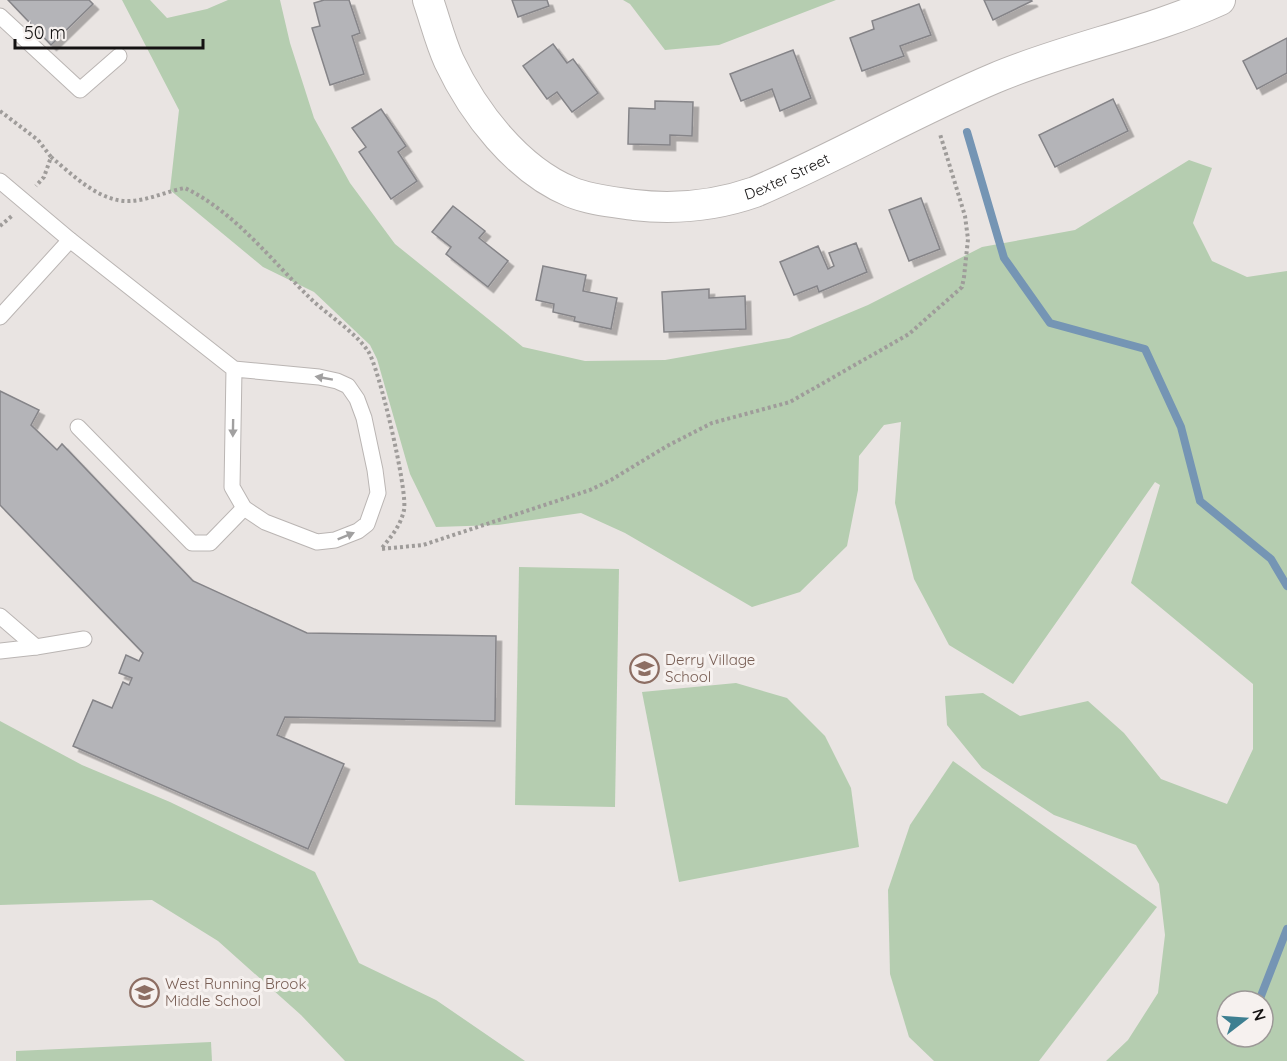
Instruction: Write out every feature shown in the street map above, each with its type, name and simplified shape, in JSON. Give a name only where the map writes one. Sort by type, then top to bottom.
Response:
[{"type":"street","name":"Dexter Street","points":[[428,0],[448,59],[476,109],[537,172],[562,188],[589,197],[661,207],[686,208],[723,202],[779,182],[994,78],[1055,55],[1190,13],[1220,0]]},
{"type":"lane","points":[[0,16],[80,90],[120,56]]},
{"type":"lane","points":[[0,181],[70,240],[234,369],[319,377],[348,386],[357,399],[364,418],[378,493],[367,524],[358,531],[334,540],[317,542],[265,522],[244,508],[232,487],[234,369]]},
{"type":"lane","points":[[0,317],[70,240]]},
{"type":"lane","points":[[78,428],[192,543],[210,543],[244,508]]},
{"type":"lane","points":[[0,616],[36,647]]},
{"type":"lane","points":[[0,651],[84,639]]},
{"type":"path","points":[[0,111],[38,140],[51,157],[88,187],[118,201],[133,201],[164,191],[186,188],[201,195],[258,244],[312,299],[361,343],[374,363],[405,490],[402,519],[381,549],[406,548],[448,537],[611,480],[667,446],[712,423],[790,402],[927,322],[962,287],[968,239],[965,216],[932,109]]},
{"type":"path","points":[[0,226],[10,219],[44,177],[51,157]]},
{"type":"green space","points":[[122,0],[150,0],[167,18],[207,9],[228,0],[280,0],[290,43],[314,118],[350,183],[395,244],[523,347],[585,361],[665,360],[789,338],[868,305],[982,247],[1075,230],[1189,160],[1212,168],[1193,223],[1212,261],[1247,277],[1287,271],[1287,1061],[1106,1061],[1128,1040],[1158,993],[1165,935],[1159,884],[1136,845],[1054,815],[982,768],[947,725],[945,696],[983,693],[1020,716],[1088,701],[1124,733],[1161,779],[1227,804],[1253,749],[1253,684],[1131,583],[1160,485],[1155,482],[1013,684],[949,645],[914,579],[895,503],[901,422],[884,425],[859,456],[858,490],[847,546],[800,592],[752,607],[625,533],[581,513],[498,525],[436,527],[410,474],[377,359],[370,345],[314,292],[263,267],[170,190],[179,110]]},
{"type":"green space","points":[[623,0],[836,0],[719,45],[665,50],[630,4]]},
{"type":"green space","points":[[519,567],[619,569],[615,807],[515,805]]},
{"type":"green space","points":[[736,683],[787,698],[825,736],[851,788],[859,847],[679,882],[642,692]]},
{"type":"green space","points":[[0,721],[82,765],[170,802],[315,872],[359,963],[436,1000],[525,1061],[345,1061],[301,1015],[218,941],[152,900],[0,905]]},
{"type":"green space","points":[[953,761],[1157,907],[1039,1061],[934,1061],[909,1037],[890,974],[888,890],[910,825]]},
{"type":"green space","points":[[211,1042],[212,1061],[16,1061],[16,1051]]},
{"type":"building","points":[[8,0],[89,0],[93,4],[51,45]]},
{"type":"building","points":[[324,0],[349,0],[360,33],[352,36],[364,74],[330,85],[312,28],[320,26],[314,3]]},
{"type":"building","points":[[512,0],[547,0],[549,6],[518,17]]},
{"type":"building","points":[[984,0],[1031,0],[1032,1],[993,20]]},
{"type":"building","points":[[919,4],[931,35],[900,46],[904,56],[862,71],[850,38],[874,29],[872,21]]},
{"type":"building","points":[[1287,38],[1287,73],[1257,89],[1243,61]]},
{"type":"building","points":[[553,44],[567,63],[573,59],[598,93],[572,112],[557,92],[547,99],[523,66]]},
{"type":"building","points":[[793,50],[811,98],[780,111],[772,89],[741,101],[730,74]]},
{"type":"building","points":[[1113,99],[1128,131],[1055,167],[1039,135]]},
{"type":"building","points":[[655,101],[693,102],[692,136],[670,135],[670,145],[628,144],[629,108],[655,109]]},
{"type":"building","points":[[381,109],[406,146],[398,152],[417,181],[391,199],[359,152],[366,147],[352,128]]},
{"type":"building","points":[[921,198],[940,249],[909,261],[889,210]]},
{"type":"building","points":[[453,206],[485,231],[479,238],[508,261],[488,287],[446,254],[451,247],[432,232]]},
{"type":"building","points":[[856,243],[867,272],[819,292],[817,286],[794,295],[780,262],[818,246],[828,269],[834,266],[829,253]]},
{"type":"building","points":[[543,266],[586,275],[583,291],[617,298],[611,329],[574,321],[575,317],[553,312],[554,304],[536,300]]},
{"type":"building","points":[[709,289],[709,298],[745,296],[746,329],[664,332],[662,292]]},
{"type":"building","points":[[0,391],[39,410],[31,425],[57,450],[62,444],[193,581],[307,633],[496,636],[495,721],[285,717],[277,735],[344,764],[308,849],[73,746],[93,700],[112,708],[123,682],[129,685],[132,678],[119,673],[126,655],[139,661],[143,653],[0,505]]},
{"type":"waterway","points":[[967,132],[1004,258],[1050,323],[1145,349],[1181,427],[1200,501],[1271,559],[1287,586]]},
{"type":"waterway","points":[[1264,989],[1287,929]]},
{"type":"place","name":"Derry Village School","points":[[644,669]]},
{"type":"place","name":"West Running Brook Middle School","points":[[144,993]]}]
